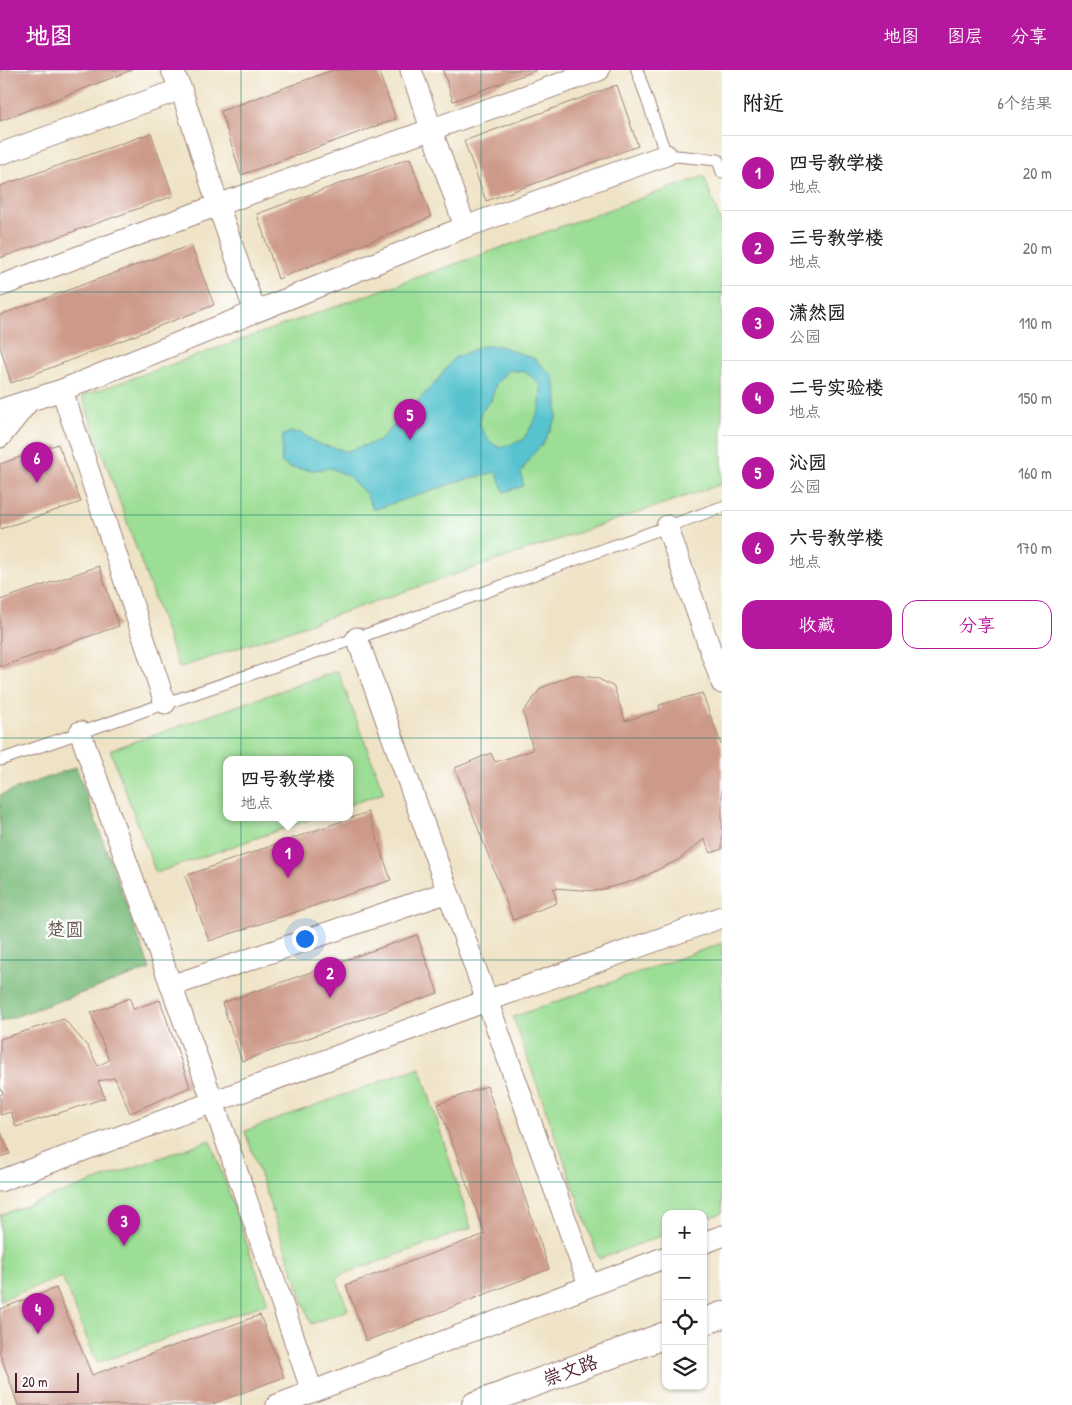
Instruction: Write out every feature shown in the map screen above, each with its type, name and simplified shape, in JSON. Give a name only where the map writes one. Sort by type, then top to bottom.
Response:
[{"type":"street","points":[[411,70],[465,227]]},
{"type":"street","points":[[0,286],[218,205],[599,70]]},
{"type":"street","points":[[0,154],[178,76],[218,205],[256,312]]},
{"type":"street","points":[[0,410],[62,390],[465,227],[666,156]]},
{"type":"street","points":[[62,390],[165,702]]},
{"type":"street","points":[[0,437],[28,402]]},
{"type":"street","points":[[667,526],[722,682]]},
{"type":"street","points":[[357,638],[589,1286]]},
{"type":"street","points":[[80,732],[212,1102],[312,1392]]},
{"type":"street","points":[[171,986],[448,892]]},
{"type":"street","points":[[0,1181],[486,1001],[722,917]]},
{"type":"street","points":[[707,1242],[722,1236]]},
{"type":"street","points":[[277,1405],[662,1259]]},
{"type":"street","points":[[707,1321],[722,1315]]},
{"type":"street","name":"崇文路","points":[[475,1405],[662,1336]]},
{"type":"lane","points":[[637,70],[666,156],[718,160],[722,172]]},
{"type":"lane","points":[[0,760],[165,702],[357,638],[722,507]]},
{"type":"green space","points":[[704,176],[722,226],[722,484],[179,668],[82,396]]},
{"type":"green space","points":[[338,671],[384,793],[353,804],[353,756],[223,756],[223,821],[306,821],[156,873],[110,750]]},
{"type":"green space","name":"楚圆","points":[[76,767],[150,969],[0,1022],[0,795]]},
{"type":"green space","points":[[722,943],[722,1213],[707,1219],[707,1210],[662,1210],[662,1235],[599,1259],[513,1017]]},
{"type":"green space","points":[[420,1067],[471,1228],[336,1277],[348,1310],[311,1324],[245,1131]]},
{"type":"green space","points":[[210,1140],[268,1303],[97,1363],[62,1277],[0,1300],[0,1215]]},
{"type":"water","points":[[482,346],[500,346],[535,359],[553,376],[557,394],[557,417],[542,445],[533,454],[521,472],[523,486],[504,492],[496,472],[460,481],[373,510],[366,494],[348,476],[331,468],[314,470],[291,468],[281,462],[283,435],[292,432],[301,433],[318,444],[347,451],[379,441],[436,382],[454,358]],"holes":[[[508,370],[526,372],[541,385],[540,408],[523,440],[500,448],[489,441],[480,426],[481,412],[491,401],[496,384]]]},
{"type":"building","points":[[0,70],[132,70],[0,121]]},
{"type":"building","points":[[333,70],[378,70],[396,119],[241,175],[221,111]]},
{"type":"building","points":[[443,70],[537,70],[453,101]]},
{"type":"building","points":[[617,85],[638,146],[486,201],[464,141]]},
{"type":"building","points":[[151,133],[173,196],[0,258],[0,186]]},
{"type":"building","points":[[410,158],[431,217],[278,279],[257,214]]},
{"type":"building","points":[[191,245],[214,305],[11,383],[0,346],[0,315]]},
{"type":"building","points":[[58,444],[81,502],[0,529],[0,464]]},
{"type":"building","points":[[99,566],[119,626],[0,667],[0,600]]},
{"type":"building","points":[[572,675],[597,678],[614,687],[625,721],[660,710],[659,705],[702,693],[722,747],[722,849],[711,853],[704,839],[680,859],[637,880],[596,891],[553,888],[557,903],[513,920],[455,768],[491,753],[495,762],[533,750],[523,712],[541,688]]},
{"type":"building","points":[[368,812],[391,880],[209,941],[185,876],[342,821],[353,821],[353,817]]},
{"type":"building","points":[[417,935],[438,993],[242,1061],[222,1003]]},
{"type":"building","points":[[130,998],[133,1009],[160,1000],[190,1087],[130,1113],[115,1078],[98,1081],[105,1098],[16,1127],[11,1112],[0,1115],[0,1095],[3,1093],[0,1087],[0,1039],[64,1019],[88,1047],[98,1066],[109,1060],[91,1013]]},
{"type":"building","points":[[487,1086],[549,1269],[366,1341],[346,1285],[485,1234],[438,1104]]},
{"type":"building","points":[[0,1130],[10,1154],[0,1157]]},
{"type":"building","points":[[56,1288],[92,1375],[260,1315],[284,1377],[210,1405],[18,1405],[0,1353],[0,1309]]},
{"type":"place","name":"沁园","points":[[410,440]]},
{"type":"place","name":"六号教学楼","points":[[37,483]]},
{"type":"place","name":"四号教学楼","points":[[288,878]]},
{"type":"place","name":"三号教学楼","points":[[330,998]]},
{"type":"place","name":"潇然园","points":[[124,1246]]},
{"type":"place","name":"二号实验楼","points":[[38,1334]]}]
